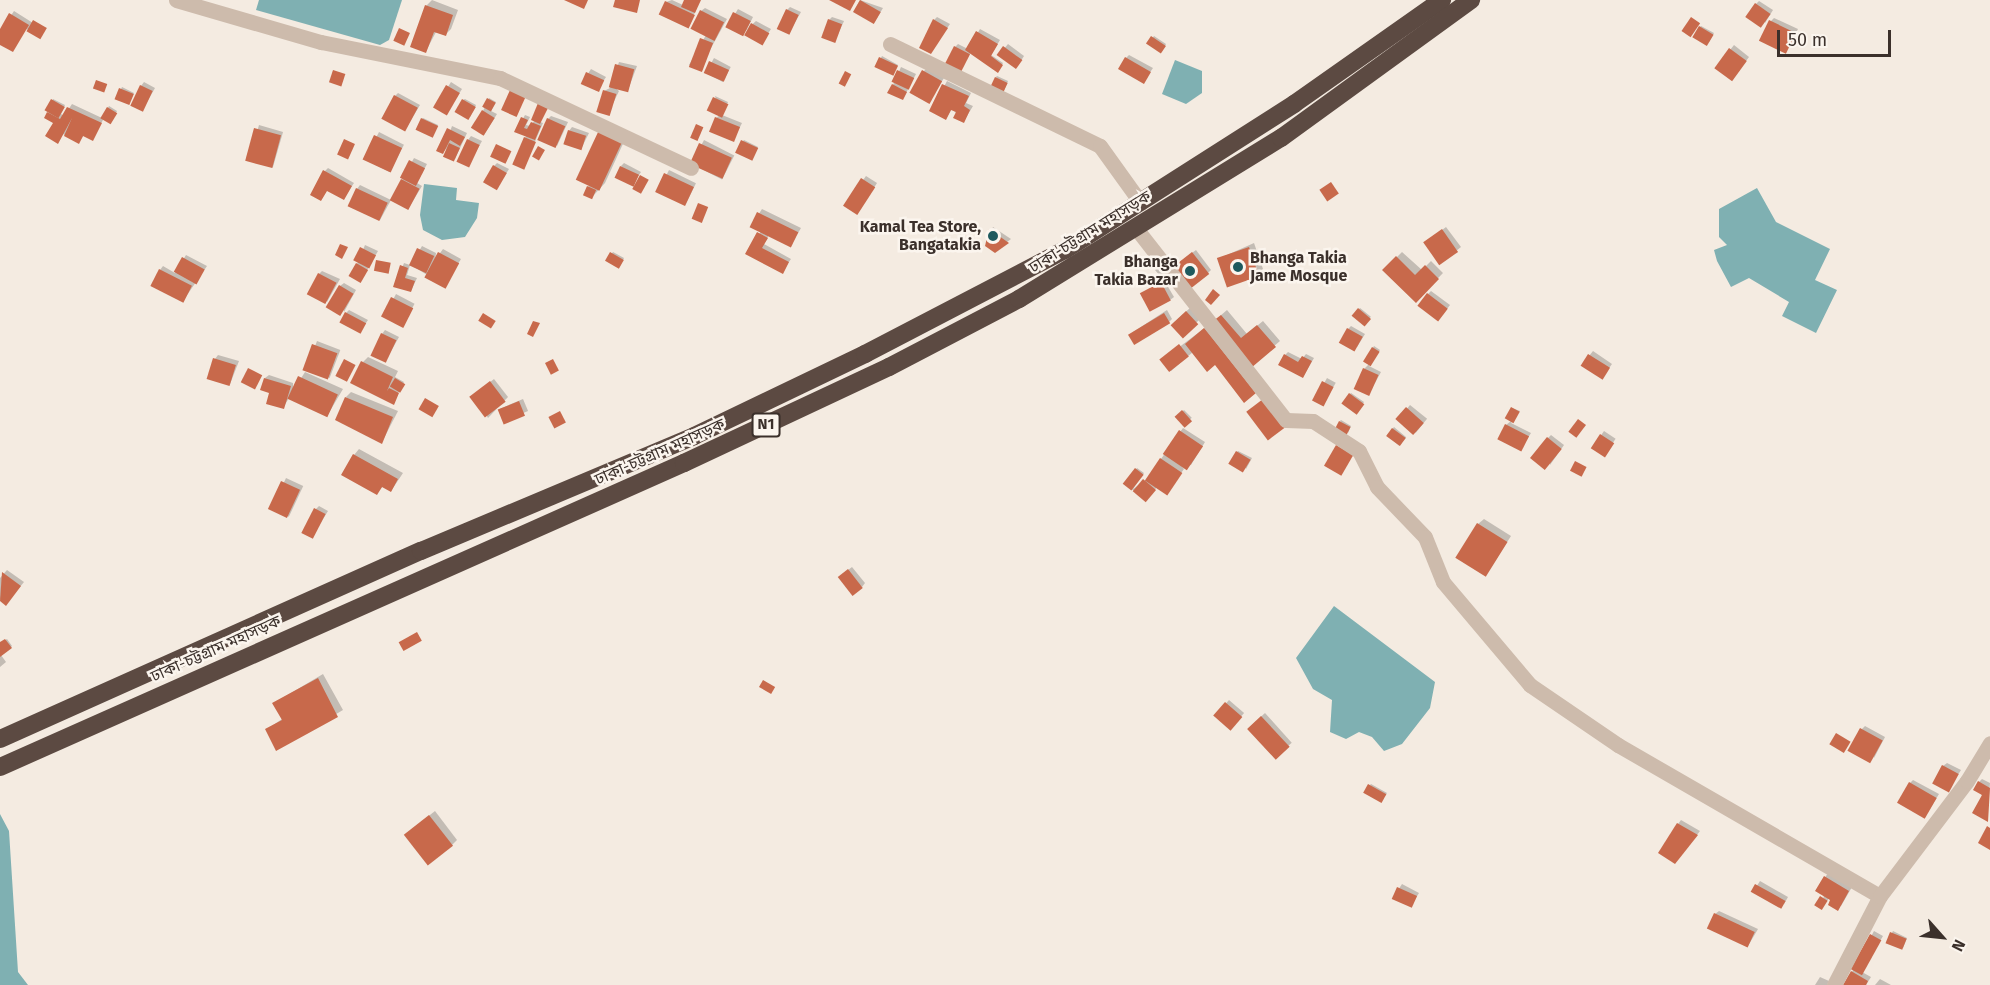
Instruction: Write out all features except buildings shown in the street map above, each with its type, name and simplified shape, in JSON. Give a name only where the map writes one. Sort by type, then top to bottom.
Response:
[{"type":"highway","name":"ঢাকা-চট্টগ্রাম মহাসড়ক","points":[[2,738],[432,546],[704,431],[865,354],[1065,250],[1294,104],[1442,0]]},
{"type":"highway","name":"ঢাকা-চট্টগ্রাম মহাসড়ক","points":[[7,764],[889,367],[1019,299],[1281,138],[1471,0]]},
{"type":"street","points":[[176,0],[321,42],[500,78],[691,168]]},
{"type":"street","points":[[890,44],[1100,146],[1141,203]]},
{"type":"street","points":[[1135,227],[1286,420],[1313,421],[1359,451],[1377,487],[1425,537],[1443,582],[1530,685],[1618,745],[1880,896]]},
{"type":"street","points":[[1834,985],[1880,896],[1967,781],[1990,743]]},
{"type":"water","points":[[259,0],[402,0],[389,40],[380,45],[256,10]]},
{"type":"water","points":[[1175,60],[1202,71],[1202,93],[1186,104],[1162,94]]},
{"type":"water","points":[[424,184],[457,188],[456,200],[479,203],[477,218],[465,237],[442,240],[423,230],[420,215]]},
{"type":"water","points":[[1757,188],[1776,222],[1830,249],[1815,280],[1837,290],[1816,333],[1782,316],[1789,302],[1749,278],[1731,287],[1717,261],[1714,250],[1727,245],[1719,237],[1719,209]]},
{"type":"water","points":[[1334,606],[1435,682],[1430,708],[1402,744],[1384,751],[1372,737],[1359,732],[1346,739],[1330,732],[1332,700],[1313,689],[1296,658]]},
{"type":"water","points":[[0,814],[9,831],[18,972],[28,985],[0,985]]},
{"type":"place","name":"Kamal Tea Store, Bangatakia","points":[[993,236]]},
{"type":"place","name":"Bhanga Takia Jame Mosque","points":[[1238,267]]},
{"type":"place","name":"Bhanga Takia Bazar","points":[[1190,271]]}]
